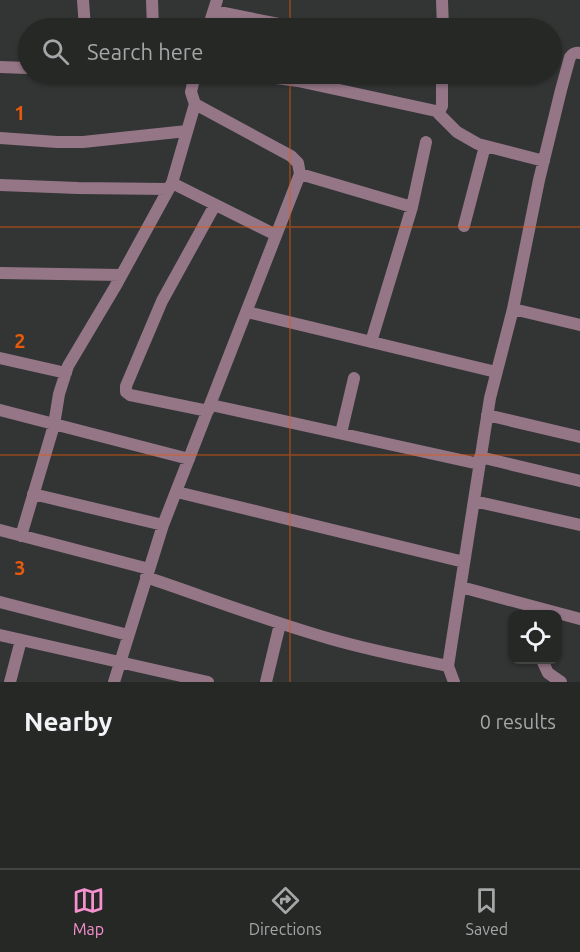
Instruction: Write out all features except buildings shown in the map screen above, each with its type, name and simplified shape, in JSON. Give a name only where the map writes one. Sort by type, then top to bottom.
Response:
[{"type":"street","points":[[83,0],[84,18]]},
{"type":"street","points":[[152,0],[153,18]]},
{"type":"street","points":[[442,0],[442,18]]},
{"type":"street","points":[[215,5],[262,18]]},
{"type":"street","points":[[454,682],[448,666],[487,415],[513,309],[561,90],[570,57],[572,54],[580,54]]},
{"type":"street","points":[[0,68],[18,68]]},
{"type":"street","points":[[114,682],[163,525],[300,174],[298,163],[291,156],[195,104],[190,92],[192,84]]},
{"type":"street","points":[[312,84],[436,111],[466,138],[485,146],[544,160]]},
{"type":"street","points":[[436,111],[442,106],[442,84]]},
{"type":"street","points":[[21,536],[54,424],[59,394],[68,366],[171,186],[195,104]]},
{"type":"street","points":[[0,138],[83,142],[187,131]]},
{"type":"street","points":[[371,342],[412,207],[426,142]]},
{"type":"street","points":[[464,226],[485,146]]},
{"type":"street","points":[[300,174],[412,207]]},
{"type":"street","points":[[0,185],[78,188],[171,186],[276,235]]},
{"type":"street","points":[[215,205],[162,301],[126,386],[126,392],[130,395],[341,433],[580,481]]},
{"type":"street","points":[[0,273],[121,275]]},
{"type":"street","points":[[513,309],[580,325]]},
{"type":"street","points":[[246,312],[496,372]]},
{"type":"street","points":[[0,358],[66,373]]},
{"type":"street","points":[[341,433],[354,378]]},
{"type":"street","points":[[0,410],[189,459]]},
{"type":"street","points":[[487,415],[580,437]]},
{"type":"street","points":[[177,492],[464,562]]},
{"type":"street","points":[[33,494],[163,525]]},
{"type":"street","points":[[474,501],[580,525]]},
{"type":"street","points":[[0,530],[148,573],[280,624],[388,654],[448,666]]},
{"type":"street","points":[[460,587],[536,610]]},
{"type":"street","points":[[0,602],[128,635]]},
{"type":"street","points":[[562,615],[580,619]]},
{"type":"street","points":[[266,682],[280,624]]},
{"type":"street","points":[[0,635],[208,682]]},
{"type":"street","points":[[10,682],[21,640]]},
{"type":"street","points":[[544,664],[548,673],[561,682]]}]
